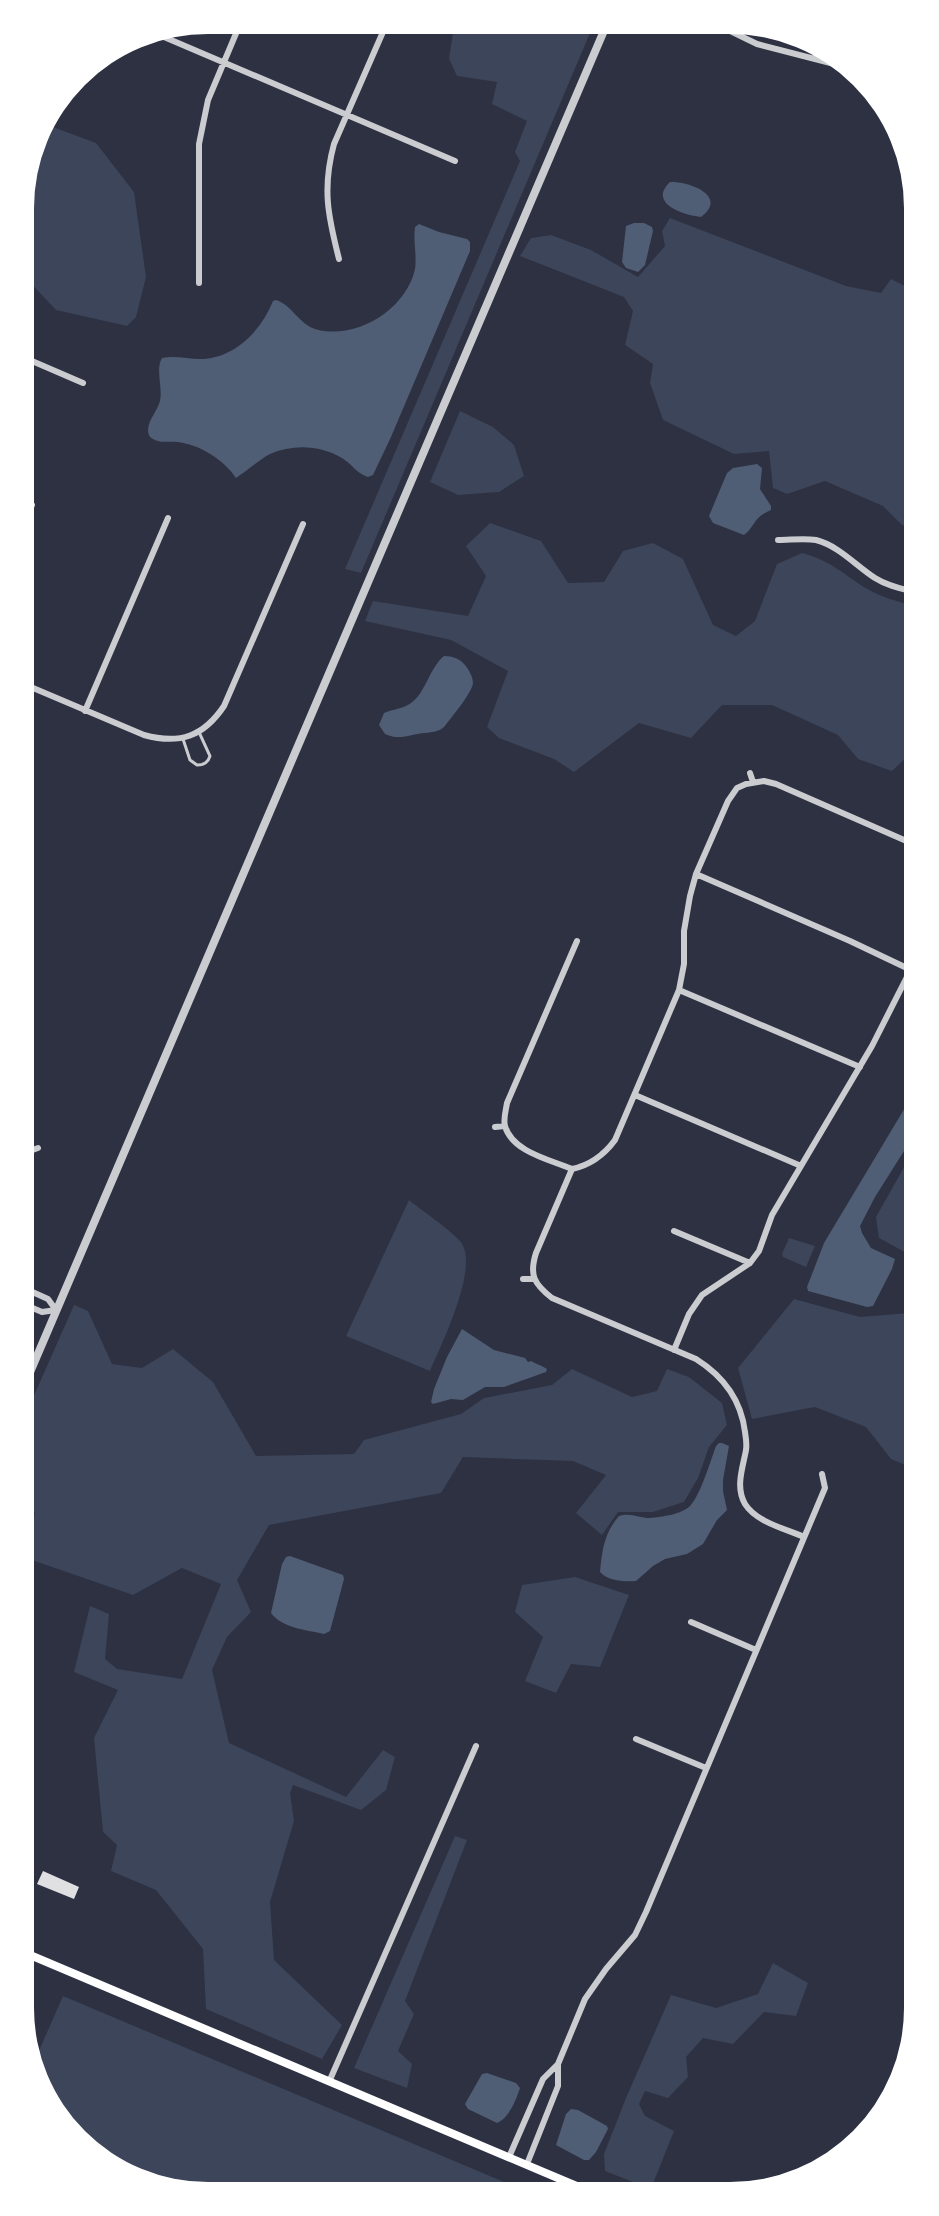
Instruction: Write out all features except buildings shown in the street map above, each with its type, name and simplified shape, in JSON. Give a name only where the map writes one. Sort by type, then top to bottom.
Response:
[{"type":"main road","points":[[34,1957],[567,2182]]},
{"type":"street","points":[[34,1362],[603,34]]},
{"type":"street","points":[[199,283],[199,144],[208,100],[235,35]]},
{"type":"street","points":[[339,259],[329,219],[327,183],[329,164],[334,144],[382,35]]},
{"type":"street","points":[[738,35],[757,44],[822,61]]},
{"type":"street","points":[[170,39],[455,161]]},
{"type":"street","points":[[35,362],[83,383]]},
{"type":"street","points":[[86,711],[168,518]]},
{"type":"street","points":[[35,689],[144,735],[160,739],[183,739],[202,730],[216,718],[225,706],[303,524]]},
{"type":"street","points":[[778,540],[814,540],[827,544],[875,578],[904,589]]},
{"type":"street","points":[[750,773],[753,782]]},
{"type":"street","points":[[577,941],[507,1103],[504,1117],[505,1126],[511,1138],[522,1148],[572,1169],[583,1167],[605,1153],[615,1140],[635,1095],[679,990],[684,964],[684,931],[696,874],[728,801],[737,788],[753,782],[764,781],[776,784],[904,840]]},
{"type":"street","points":[[696,874],[904,966]]},
{"type":"street","points":[[674,1350],[689,1314],[702,1295],[750,1263],[759,1251],[772,1215],[860,1067],[904,982]]},
{"type":"street","points":[[679,990],[860,1067]]},
{"type":"street","points":[[635,1095],[801,1166]]},
{"type":"street","points":[[495,1127],[505,1126]]},
{"type":"street","points":[[572,1169],[536,1253],[532,1265],[534,1279],[552,1298],[696,1359],[713,1370],[733,1392],[744,1418],[747,1446],[741,1475],[741,1491],[745,1505],[766,1521],[804,1537]]},
{"type":"street","points":[[674,1231],[750,1263]]},
{"type":"street","points":[[523,1279],[534,1279]]},
{"type":"street","points":[[34,1293],[48,1299],[56,1310]]},
{"type":"street","points":[[34,1309],[42,1312],[56,1310]]},
{"type":"street","points":[[509,2157],[543,2079],[558,2064],[585,1999],[634,1935],[825,1488],[822,1474]]},
{"type":"street","points":[[691,1622],[756,1650]]},
{"type":"street","points":[[636,1739],[706,1768]]},
{"type":"street","points":[[329,2082],[476,1746]]},
{"type":"street","points":[[526,2164],[558,2086],[558,2064]]},
{"type":"lane","points":[[183,739],[190,760],[197,765],[204,765],[210,756],[202,730]]},
{"type":"shaded area","points":[[589,34],[361,573],[345,569],[520,161],[515,152],[527,121],[492,104],[497,82],[457,76],[449,59],[453,35]]},
{"type":"shaded area","points":[[55,128],[96,143],[134,192],[146,277],[136,317],[127,326],[56,310],[35,288],[35,197],[40,163]]},
{"type":"shaded area","points":[[670,182],[696,187],[709,196],[711,203],[701,217],[677,211],[665,202],[664,189]]},
{"type":"shaded area","points":[[670,218],[846,286],[881,293],[891,279],[904,286],[904,526],[883,506],[825,481],[787,494],[773,488],[769,451],[734,454],[663,420],[650,383],[653,364],[625,345],[633,311],[624,297],[520,256],[531,238],[551,235],[591,250],[638,277],[665,246],[662,231]]},
{"type":"shaded area","points":[[644,223],[652,227],[653,231],[645,265],[638,272],[626,268],[622,262],[626,226]]},
{"type":"shaded area","points":[[419,224],[467,239],[470,242],[470,251],[373,475],[364,476],[346,460],[325,450],[297,447],[270,454],[236,478],[225,465],[194,446],[160,441],[150,437],[149,424],[160,401],[159,368],[162,358],[212,358],[235,349],[254,333],[273,301],[276,300],[282,302],[309,326],[330,332],[362,326],[377,319],[390,309],[410,284],[415,269],[415,227]]},
{"type":"shaded area","points":[[460,411],[493,427],[514,445],[524,476],[499,492],[458,495],[430,482]]},
{"type":"shaded area","points":[[757,464],[762,468],[760,489],[771,506],[771,510],[760,516],[744,535],[713,523],[709,516],[727,473],[733,468]]},
{"type":"shaded area","points":[[490,523],[541,541],[568,583],[604,582],[623,551],[653,543],[683,559],[713,625],[736,636],[755,621],[777,564],[802,553],[830,564],[874,592],[904,603],[904,760],[892,771],[858,759],[838,735],[772,705],[722,705],[691,738],[639,723],[574,772],[554,759],[499,738],[487,727],[508,671],[451,640],[365,621],[373,601],[468,616],[486,576],[466,546]]},
{"type":"shaded area","points":[[444,656],[453,657],[463,663],[473,681],[469,693],[456,712],[444,727],[437,731],[401,737],[385,734],[379,725],[384,713],[405,707],[416,699]]},
{"type":"shaded area","points":[[904,1109],[904,1151],[860,1226],[871,1248],[895,1259],[873,1306],[867,1307],[808,1291],[807,1287],[824,1243]]},
{"type":"shaded area","points":[[904,1167],[904,1252],[879,1238],[876,1217]]},
{"type":"shaded area","points":[[409,1200],[455,1236],[465,1252],[466,1268],[463,1286],[450,1325],[430,1371],[346,1336]]},
{"type":"shaded area","points":[[789,1238],[815,1246],[806,1267],[783,1257],[782,1254]]},
{"type":"shaded area","points":[[794,1299],[860,1317],[904,1313],[904,1464],[891,1459],[866,1427],[815,1407],[752,1419],[738,1368]]},
{"type":"shaded area","points":[[74,1305],[88,1311],[112,1364],[142,1368],[173,1349],[213,1382],[256,1456],[354,1454],[364,1440],[461,1414],[484,1398],[552,1385],[572,1369],[632,1397],[657,1391],[667,1369],[689,1377],[722,1403],[727,1425],[709,1447],[698,1478],[684,1502],[653,1512],[618,1512],[602,1535],[576,1513],[606,1475],[573,1461],[463,1457],[441,1493],[269,1525],[237,1580],[251,1612],[227,1637],[212,1670],[229,1743],[346,1797],[383,1750],[395,1757],[386,1790],[361,1810],[293,1785],[290,1793],[294,1821],[270,1902],[274,1960],[342,2025],[322,2059],[206,2009],[203,1949],[156,1890],[111,1871],[117,1845],[103,1832],[94,1738],[118,1690],[74,1672],[90,1606],[109,1614],[105,1659],[117,1669],[182,1679],[221,1584],[182,1568],[133,1595],[34,1561],[34,1395]]},
{"type":"shaded area","points":[[462,1329],[494,1350],[525,1358],[528,1362],[531,1361],[547,1369],[546,1372],[504,1387],[485,1387],[463,1400],[451,1399],[433,1404],[431,1402],[434,1389]]},
{"type":"shaded area","points":[[719,1443],[729,1446],[723,1480],[727,1510],[717,1520],[703,1544],[687,1554],[665,1559],[636,1581],[621,1581],[603,1575],[600,1572],[603,1550],[607,1536],[619,1516],[655,1518],[672,1515],[686,1509],[698,1494]]},
{"type":"shaded area","points":[[290,1556],[343,1575],[344,1579],[330,1631],[324,1634],[288,1625],[271,1613],[282,1564],[286,1557]]},
{"type":"shaded area","points":[[575,1577],[629,1595],[600,1667],[571,1664],[556,1693],[525,1681],[543,1637],[515,1612],[522,1585]]},
{"type":"shaded area","points":[[455,1836],[467,1840],[405,2001],[414,2014],[398,2051],[412,2064],[407,2088],[354,2068]]},
{"type":"shaded area","points":[[773,1963],[808,1983],[796,2016],[764,2012],[733,2044],[703,2038],[686,2057],[688,2077],[668,2098],[645,2091],[639,2104],[645,2116],[674,2131],[654,2182],[633,2182],[605,2171],[604,2154],[671,1995],[716,2008],[758,1994]]},
{"type":"shaded area","points":[[63,1996],[504,2182],[208,2182],[175,2178],[153,2172],[121,2158],[85,2131],[58,2094],[39,2050]]},
{"type":"shaded area","points":[[487,2073],[516,2083],[520,2088],[508,2113],[497,2123],[468,2109],[465,2104],[482,2074]]},
{"type":"shaded area","points":[[571,2109],[578,2110],[607,2126],[608,2129],[596,2152],[589,2160],[584,2160],[556,2145],[566,2114]]}]
